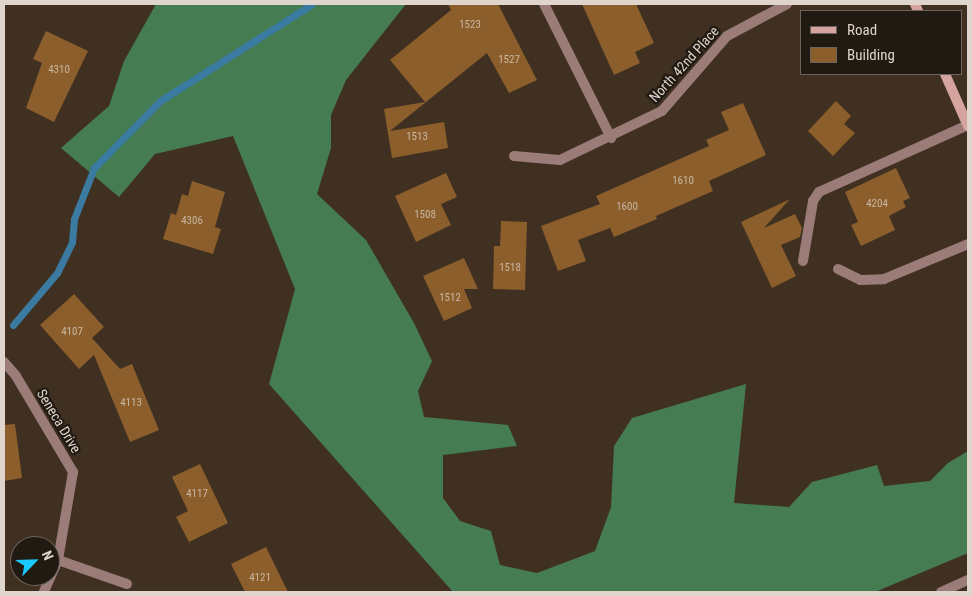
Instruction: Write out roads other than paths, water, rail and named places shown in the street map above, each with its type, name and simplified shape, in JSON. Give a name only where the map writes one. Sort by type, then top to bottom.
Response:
[{"type":"main road","points":[[946,75],[968,125]]},
{"type":"street","points":[[544,4],[611,138]]},
{"type":"street","name":"North 42nd Place","points":[[514,156],[560,160],[611,138],[662,111],[727,36],[770,7],[787,4]]},
{"type":"street","points":[[803,261],[813,201],[819,192],[968,125]]},
{"type":"street","points":[[838,269],[861,280],[884,279],[968,244]]},
{"type":"street","name":"Seneca Drive","points":[[4,362],[16,376],[73,472],[60,548]]},
{"type":"street","points":[[60,561],[127,584]]},
{"type":"street","points":[[940,592],[968,580]]},
{"type":"waterway","points":[[13,325],[57,273],[72,242],[74,219],[94,168],[160,101],[312,4]]}]
